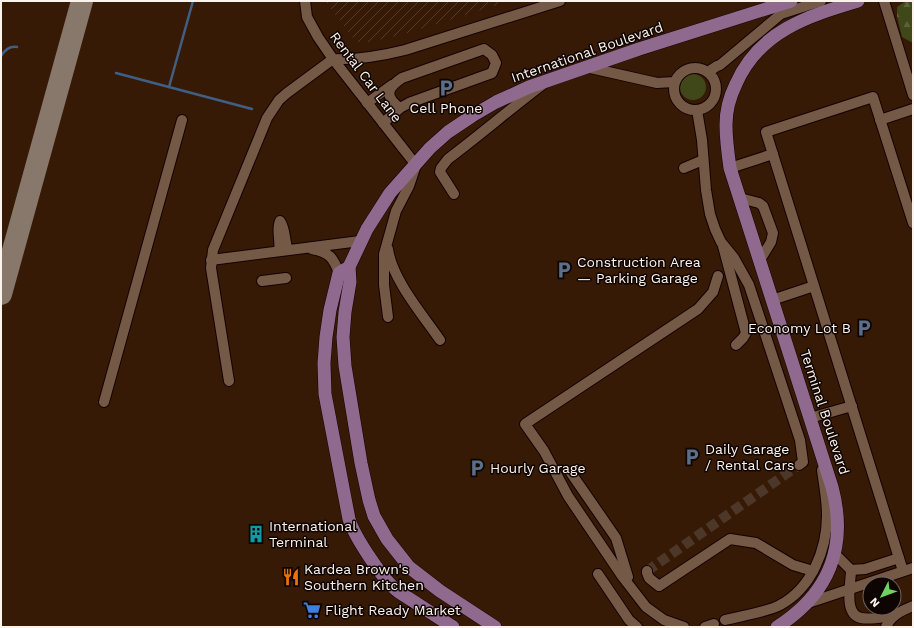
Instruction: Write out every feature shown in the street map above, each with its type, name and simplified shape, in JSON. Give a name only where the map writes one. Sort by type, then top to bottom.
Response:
[{"type":"main road","name":"International Boulevard","points":[[453,627],[391,586],[363,546],[349,519],[327,405],[324,357],[327,324],[344,270],[381,205],[390,193],[440,138],[472,116],[514,94],[586,67],[791,1]]},
{"type":"main road","points":[[730,168],[726,126],[727,111],[735,85],[752,56],[768,40],[787,27],[823,12],[858,1]]},
{"type":"main road","name":"Terminal Boulevard","points":[[730,168],[832,487],[838,511],[837,536],[834,553],[825,578],[808,603],[777,627]]},
{"type":"main road","name":"International Boulevard","points":[[344,270],[350,282],[343,337],[345,366],[361,463],[374,516],[392,546],[409,567],[440,591],[495,627]]},
{"type":"street","name":"Rental Car Lane","points":[[305,1],[307,17],[333,59],[416,165]]},
{"type":"street","points":[[229,381],[211,260],[216,242],[267,118],[279,100],[287,92],[333,59],[356,59],[385,55],[405,50],[560,1]]},
{"type":"street","points":[[708,72],[724,62],[781,14],[820,1]]},
{"type":"street","points":[[884,1],[913,95]]},
{"type":"street","points":[[367,103],[402,78],[484,49],[492,55],[496,63],[492,72],[400,108],[383,123]]},
{"type":"street","points":[[586,67],[657,83],[674,82]]},
{"type":"street","points":[[690,68],[697,68],[708,72],[714,79],[716,86],[716,93],[713,99],[709,104],[697,110],[684,107],[678,102],[673,89],[674,82],[678,76],[683,71],[690,68]]},
{"type":"street","points":[[454,194],[440,172],[448,159],[550,80]]},
{"type":"street","points":[[392,85],[389,93],[392,102],[400,108]]},
{"type":"street","points":[[808,603],[908,570],[899,558],[766,132],[873,97],[913,223]]},
{"type":"street","points":[[880,120],[913,109]]},
{"type":"street","points":[[697,110],[702,140],[706,190],[710,214],[721,242],[746,333],[736,345]]},
{"type":"street","points":[[104,402],[182,120]]},
{"type":"street","points":[[730,168],[773,154]]},
{"type":"street","points":[[684,168],[703,160]]},
{"type":"street","points":[[388,317],[385,298],[384,254],[396,211],[409,186],[416,165]]},
{"type":"street","points":[[740,198],[759,203],[763,206],[773,234],[771,242],[760,260]]},
{"type":"street","points":[[211,260],[360,241]]},
{"type":"street","points":[[721,242],[734,258],[750,285],[800,440],[803,462],[799,465]]},
{"type":"street","points":[[388,243],[389,255],[394,272],[440,340]]},
{"type":"street","points":[[305,248],[327,253],[344,270]]},
{"type":"street","points":[[684,627],[664,620],[646,607],[622,576],[568,496],[544,451],[525,424],[698,309],[713,292],[718,276]]},
{"type":"street","points":[[262,281],[286,278]]},
{"type":"street","points":[[772,300],[814,286]]},
{"type":"street","points":[[810,418],[852,406]]},
{"type":"street","points":[[724,620],[781,605],[799,590],[813,571],[819,559],[826,534],[827,516],[820,451]]},
{"type":"street","points":[[571,473],[616,538],[626,574],[646,607]]},
{"type":"street","points":[[648,571],[647,574],[649,578],[659,586],[730,539],[756,543],[793,565],[813,571]]},
{"type":"street","points":[[834,553],[851,570],[850,605],[855,615],[862,618],[893,616]]},
{"type":"street","points":[[851,570],[865,569],[899,558]]},
{"type":"street","points":[[598,574],[629,620],[637,627]]},
{"type":"street","points":[[902,611],[913,606]]},
{"type":"street","points":[[886,627],[893,616]]},
{"type":"shaded area","points":[[1,1],[325,1],[356,42],[369,42],[401,35],[510,1],[913,1],[913,627],[1,627]]},
{"type":"shaded area","points":[[325,1],[510,1],[401,35],[369,42],[356,42]]},
{"type":"green space","points":[[906,1],[913,1],[913,43],[902,37],[897,16],[897,7]]},
{"type":"green space","points":[[693,74],[702,78],[706,87],[702,96],[693,100],[684,96],[680,87],[684,78]]},
{"type":"waterway","points":[[169,87],[193,1]]},
{"type":"waterway","points":[[1,56],[8,49],[17,47]]},
{"type":"waterway","points":[[116,73],[252,109]]},
{"type":"taxiway","points":[[1,294],[82,1]]},
{"type":"tunnel","points":[[647,571],[799,465]]},
{"type":"place","name":"Cell Phone","points":[[446,88]]},
{"type":"place","name":"Construction Area — Parking Garage","points":[[564,270]]},
{"type":"place","name":"Economy Lot B","points":[[864,328]]},
{"type":"place","name":"Daily Garage / Rental Cars","points":[[692,457]]},
{"type":"place","name":"Hourly Garage","points":[[477,468]]},
{"type":"place","name":"International Terminal","points":[[256,534]]},
{"type":"place","name":"Kardea Brown's Southern Kitchen","points":[[291,577]]},
{"type":"place","name":"Flight Ready Market","points":[[312,610]]}]
